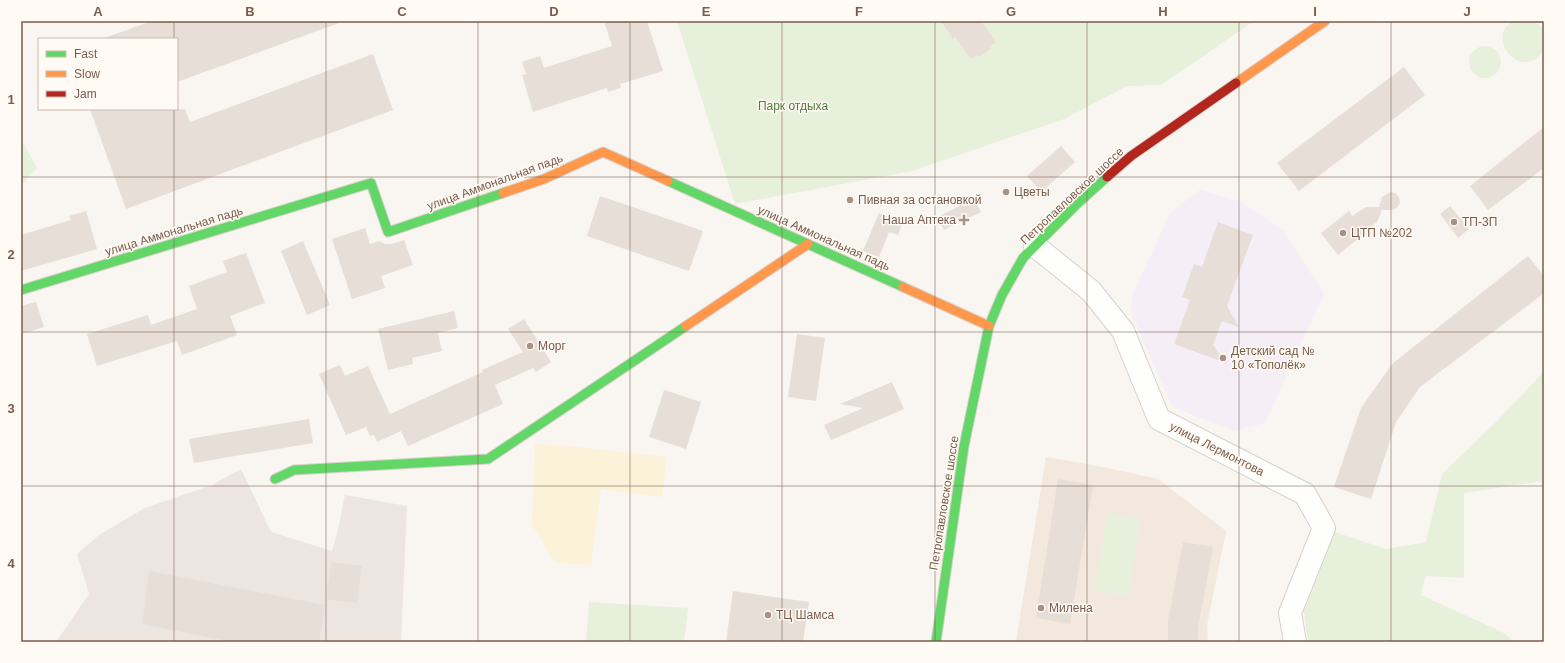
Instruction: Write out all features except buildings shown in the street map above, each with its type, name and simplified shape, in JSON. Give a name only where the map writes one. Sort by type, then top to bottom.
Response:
[{"type":"street","name":"Петропавловское шоссе","points":[[936,642],[964,446],[989,326],[1002,295],[1023,258],[1076,205],[1131,156],[1324,21]]},
{"type":"street","name":"улица Аммональная падь","points":[[21,290],[371,183],[388,232],[544,179],[603,152],[989,326]]},
{"type":"street","points":[[275,479],[294,470],[488,459],[808,244]]},
{"type":"street","name":"улица Лермонтова","points":[[1035,246],[1091,291],[1123,331],[1159,419],[1305,494],[1324,528],[1290,613],[1295,642]]},
{"type":"shaded area","name":"Детский сад № 10 «Тополёк»","points":[[1200,190],[1242,202],[1284,231],[1324,294],[1265,423],[1235,431],[1172,407],[1130,310],[1134,291],[1171,212]]},
{"type":"shaded area","points":[[1046,457],[1158,479],[1226,531],[1207,625],[1208,642],[1016,642]]},
{"type":"shaded area","points":[[241,469],[271,532],[332,551],[345,495],[407,506],[401,642],[56,642],[89,594],[77,554],[99,535],[145,508],[212,485]]},
{"type":"green space","name":"Парк отдыха","points":[[677,21],[1254,21],[1161,85],[1127,86],[1064,119],[912,171],[735,204]]},
{"type":"green space","points":[[1514,21],[1536,23],[1542,29],[1544,41],[1543,50],[1540,55],[1531,61],[1522,62],[1514,58],[1503,44],[1503,36],[1506,27]]},
{"type":"green space","points":[[1482,46],[1488,46],[1497,50],[1501,62],[1497,74],[1488,78],[1482,78],[1473,74],[1469,65],[1469,59],[1473,50]]},
{"type":"green space","points":[[21,139],[37,168],[21,185]]},
{"type":"green space","points":[[1544,372],[1544,488],[1542,481],[1464,493],[1464,578],[1425,576],[1421,595],[1502,632],[1515,642],[1308,642],[1304,612],[1335,532],[1386,549],[1426,542],[1442,474],[1497,421]]},
{"type":"green space","points":[[1107,514],[1141,519],[1128,597],[1094,591]]},
{"type":"green space","points":[[589,602],[688,608],[684,642],[586,642]]},
{"type":"sand","points":[[535,444],[569,446],[667,457],[662,497],[601,489],[591,565],[555,562],[532,525]]},
{"type":"traffic: fast","points":[[936,642],[964,446],[989,326],[1002,295],[1023,258],[1076,205],[1107,177]]},
{"type":"traffic: fast","points":[[668,181],[903,287]]},
{"type":"traffic: fast","points":[[21,290],[371,183],[388,232],[503,193]]},
{"type":"traffic: fast","points":[[275,479],[294,470],[488,459],[686,326]]},
{"type":"traffic: slow","points":[[1236,83],[1325,21]]},
{"type":"traffic: slow","points":[[503,193],[544,179],[603,152],[668,181]]},
{"type":"traffic: slow","points":[[686,326],[808,244]]},
{"type":"traffic: slow","points":[[903,287],[989,326]]},
{"type":"traffic: jam","points":[[1107,177],[1131,156],[1236,83]]},
{"type":"place","name":"Цветы","points":[[1006,192]]},
{"type":"place","name":"Пивная за остановкой","points":[[850,200]]},
{"type":"place","name":"Наша Аптека","points":[[964,220]]},
{"type":"place","name":"ТП-3П","points":[[1454,222]]},
{"type":"place","name":"ЦТП №202","points":[[1343,233]]},
{"type":"place","name":"Морг","points":[[530,346]]},
{"type":"place","name":"Детский сад № 10 «Тополёк»","points":[[1223,358]]},
{"type":"place","name":"Милена","points":[[1041,608]]},
{"type":"place","name":"ТЦ Шамса","points":[[768,615]]}]
